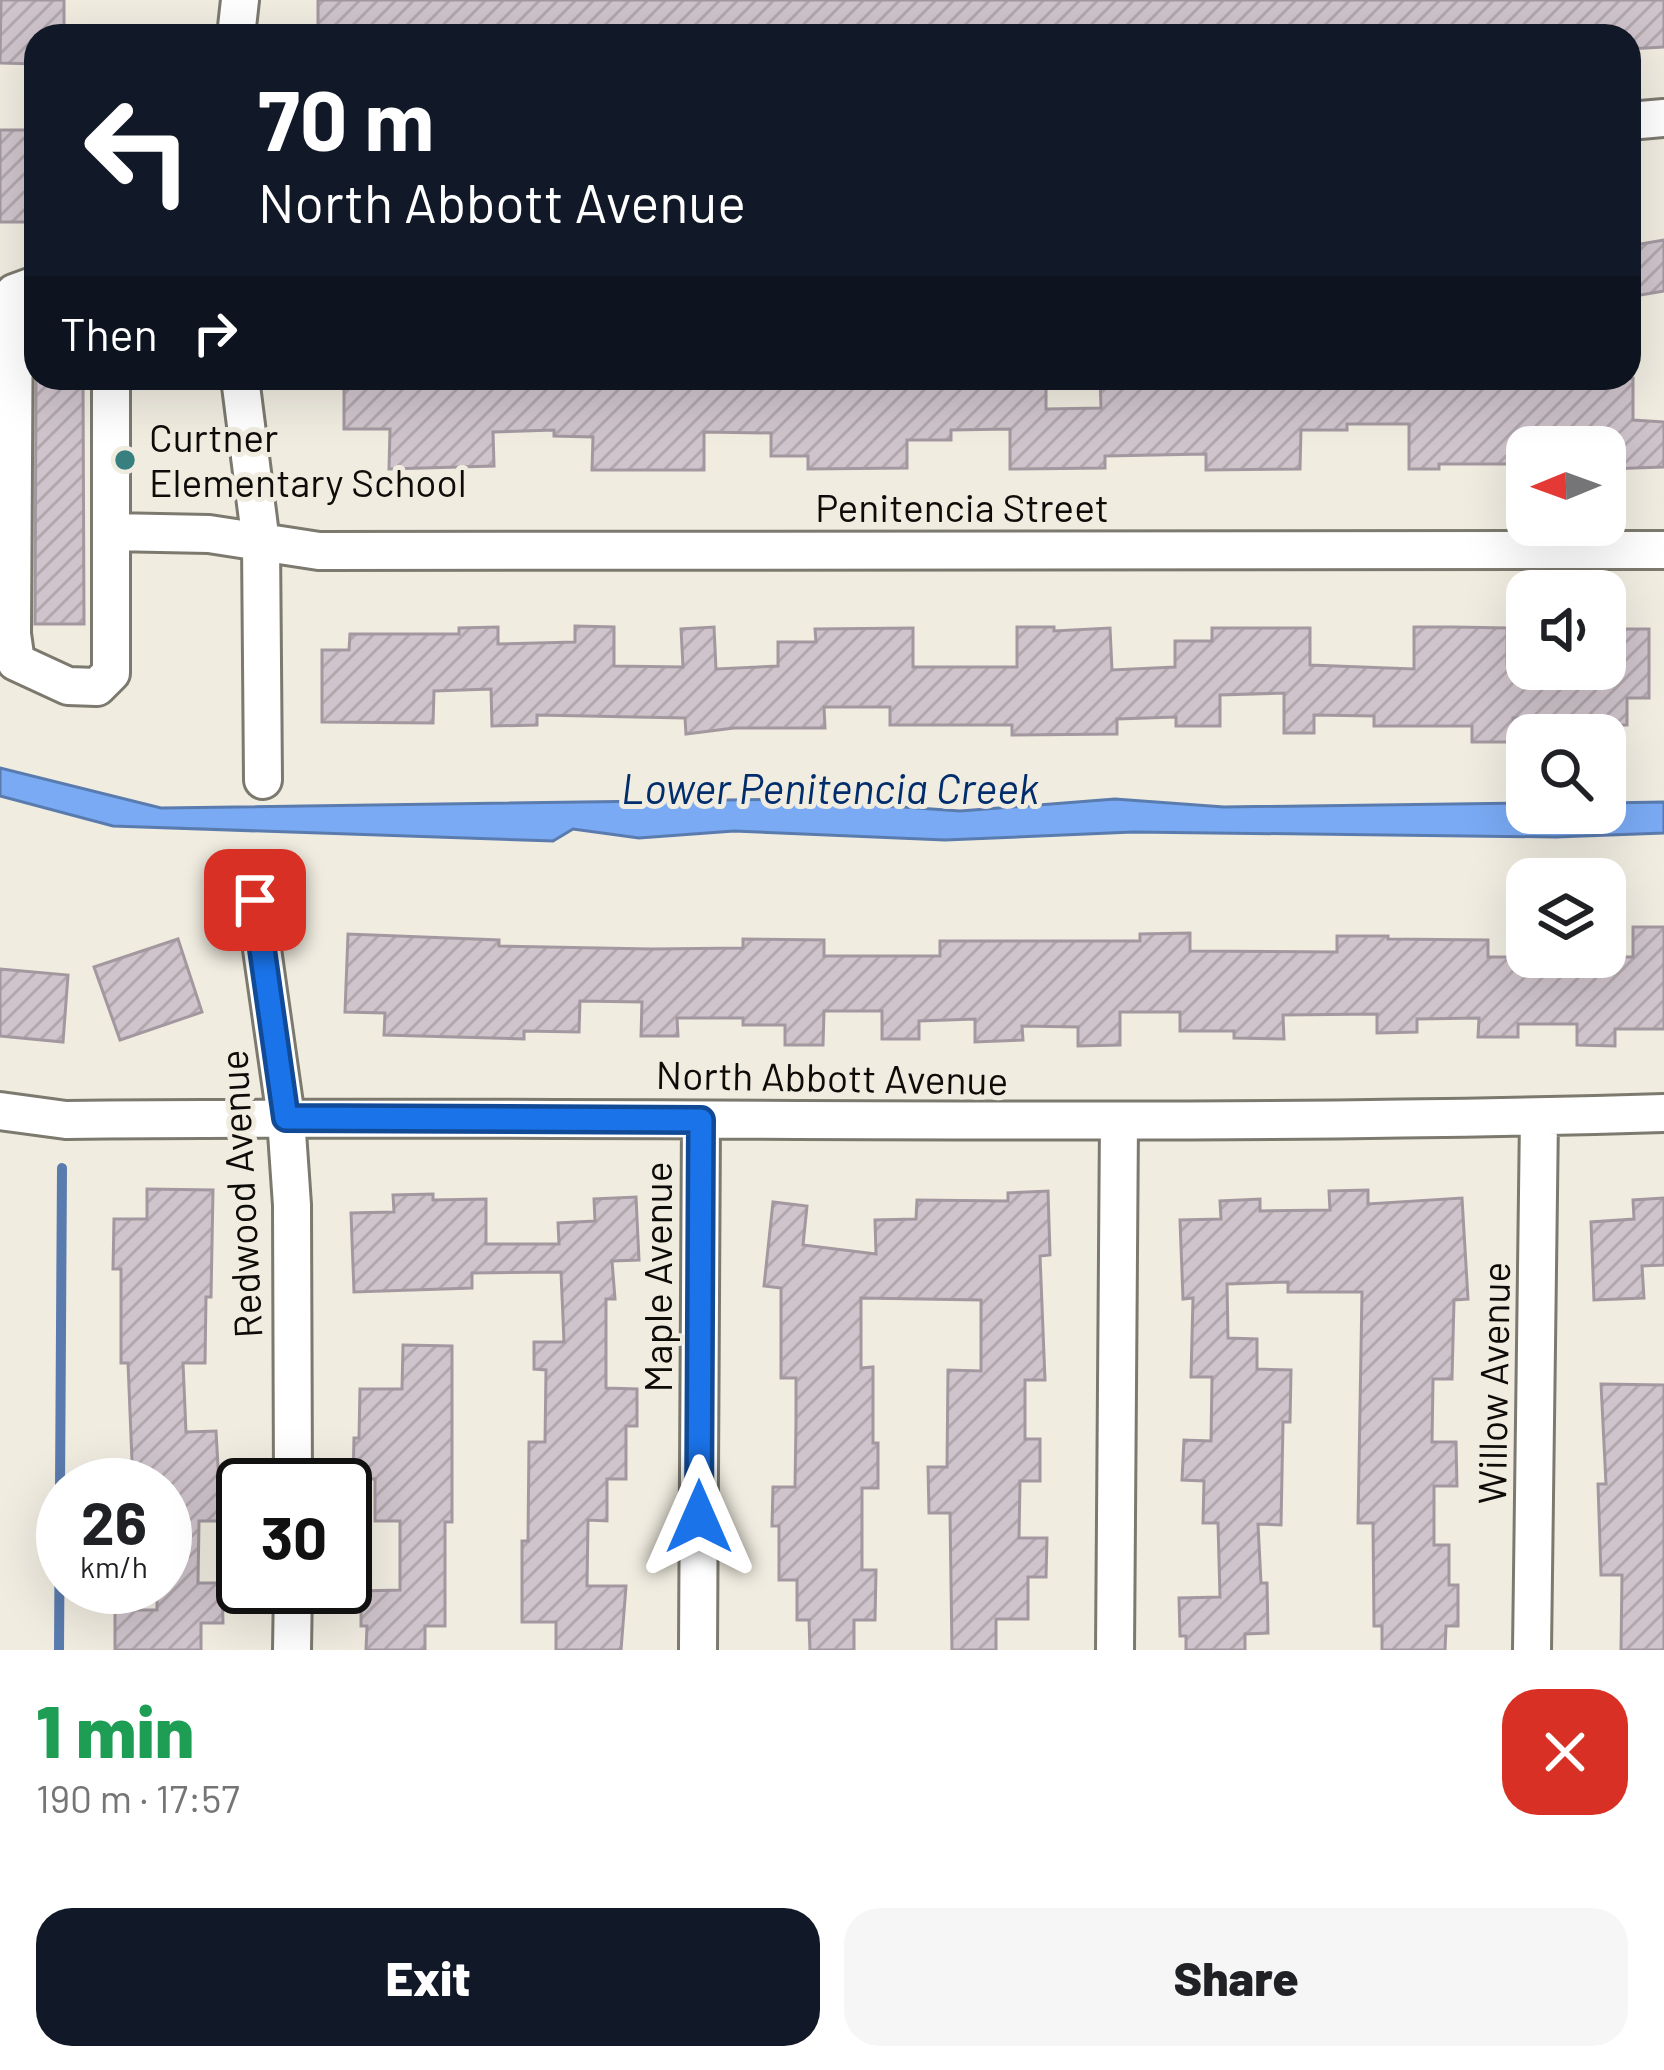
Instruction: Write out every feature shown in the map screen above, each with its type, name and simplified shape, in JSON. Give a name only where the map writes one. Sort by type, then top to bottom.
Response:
[{"type":"street","points":[[24,289],[14,293],[12,634],[16,662],[68,686],[98,687],[111,673],[111,390]]},
{"type":"street","points":[[242,390],[261,543],[262,780]]},
{"type":"street","name":"Penitencia Street","points":[[111,532],[209,534],[319,551],[1664,550]]},
{"type":"street","name":"Redwood Avenue","points":[[255,900],[286,1118],[292,1205],[293,1458]]},
{"type":"street","name":"North Abbott Avenue","points":[[0,1111],[66,1120],[1119,1122],[1664,1113]]},
{"type":"street","name":"Willow Avenue","points":[[1532,1650],[1539,1117]]},
{"type":"street","name":"Maple Avenue","points":[[698,1650],[701,1120]]},
{"type":"street","points":[[1115,1650],[1119,1122]]},
{"type":"street","points":[[292,1614],[292,1650]]},
{"type":"water","points":[[0,768],[161,808],[791,799],[960,811],[1115,799],[1224,807],[1506,803],[1506,834],[1626,834],[1626,803],[1664,802],[1664,833],[1556,837],[1133,832],[945,840],[734,831],[639,838],[573,829],[553,841],[113,826],[0,796]]},
{"type":"building","points":[[1,0],[64,0],[64,24],[24,24],[24,64],[0,63]]},
{"type":"building","points":[[318,0],[1664,0],[1664,47],[1641,48],[1641,24],[318,24]]},
{"type":"building","points":[[0,130],[24,130],[24,222],[0,222]]},
{"type":"building","points":[[1664,240],[1664,291],[1641,295],[1641,244]]},
{"type":"building","points":[[36,390],[83,390],[84,624],[35,624]]},
{"type":"building","points":[[344,390],[1046,390],[1046,409],[1101,408],[1100,390],[1633,390],[1633,420],[1664,422],[1664,467],[1626,468],[1626,426],[1506,426],[1506,464],[1409,469],[1409,424],[1347,424],[1347,430],[1301,430],[1300,469],[1206,470],[1206,454],[1105,456],[1105,468],[1010,469],[1010,429],[951,430],[951,440],[907,440],[907,468],[808,469],[808,456],[771,456],[771,433],[704,432],[704,470],[592,470],[593,437],[554,436],[554,430],[493,432],[494,466],[389,469],[390,429],[344,429]]},
{"type":"building","points":[[575,626],[614,627],[614,666],[683,667],[681,629],[714,627],[716,669],[778,666],[778,642],[816,642],[815,629],[913,628],[913,667],[1017,667],[1017,627],[1054,627],[1054,631],[1110,628],[1112,670],[1175,667],[1175,641],[1212,641],[1212,628],[1310,628],[1310,665],[1414,669],[1414,627],[1506,628],[1506,690],[1626,690],[1626,629],[1649,629],[1649,698],[1627,698],[1627,725],[1626,714],[1506,714],[1506,742],[1472,742],[1472,726],[1374,726],[1374,716],[1314,715],[1314,733],[1284,733],[1284,693],[1220,695],[1220,726],[1176,726],[1176,717],[1117,719],[1117,734],[1012,735],[1012,725],[890,725],[890,707],[824,707],[825,728],[734,728],[686,734],[685,718],[537,715],[537,725],[492,726],[491,689],[434,691],[433,723],[322,722],[322,650],[349,650],[350,634],[459,634],[459,628],[498,627],[498,644],[575,642]]},
{"type":"building","points":[[1633,927],[1664,927],[1664,1029],[1615,1029],[1615,1046],[1577,1045],[1577,1024],[1518,1024],[1518,1037],[1478,1037],[1479,1018],[1417,1019],[1417,1032],[1377,1033],[1377,1014],[1283,1015],[1284,1039],[1234,1038],[1234,1031],[1180,1031],[1180,1012],[1120,1012],[1120,1045],[1078,1046],[1078,1027],[1022,1026],[1023,1040],[975,1042],[975,1019],[919,1021],[919,1039],[882,1039],[882,1011],[824,1011],[823,1045],[785,1045],[785,1025],[743,1025],[743,1018],[677,1018],[678,1036],[641,1036],[642,1002],[580,1001],[579,1032],[524,1031],[524,1039],[384,1035],[385,1013],[345,1012],[348,934],[499,940],[499,946],[651,949],[743,948],[743,939],[824,940],[824,956],[940,956],[940,941],[1140,941],[1140,934],[1190,933],[1190,951],[1337,952],[1337,936],[1388,936],[1488,940],[1488,957],[1506,957],[1506,978],[1626,978],[1626,957],[1633,957]]},
{"type":"building","points":[[178,939],[202,1012],[120,1040],[94,967]]},
{"type":"building","points":[[0,969],[68,975],[63,1042],[0,1036]]},
{"type":"building","points":[[147,1189],[213,1190],[205,1363],[183,1363],[186,1432],[216,1431],[216,1521],[199,1521],[198,1583],[216,1583],[216,1614],[223,1614],[223,1623],[201,1623],[201,1650],[115,1650],[115,1614],[192,1614],[192,1458],[132,1458],[128,1363],[121,1363],[121,1269],[113,1269],[114,1219],[147,1219]]},
{"type":"building","points":[[1368,1190],[1368,1204],[1462,1198],[1468,1299],[1454,1300],[1452,1379],[1433,1379],[1432,1442],[1456,1442],[1457,1486],[1434,1486],[1434,1545],[1449,1545],[1449,1585],[1458,1585],[1458,1626],[1446,1626],[1445,1650],[1382,1650],[1382,1626],[1374,1626],[1373,1523],[1358,1523],[1362,1292],[1288,1292],[1288,1282],[1227,1284],[1228,1338],[1257,1339],[1257,1369],[1291,1370],[1290,1422],[1283,1422],[1281,1525],[1258,1524],[1268,1633],[1245,1634],[1245,1650],[1186,1650],[1186,1636],[1180,1636],[1179,1598],[1220,1597],[1218,1523],[1203,1523],[1204,1481],[1182,1480],[1184,1440],[1211,1441],[1212,1377],[1191,1377],[1193,1298],[1183,1299],[1180,1220],[1221,1219],[1220,1201],[1260,1199],[1260,1211],[1330,1210],[1329,1191]]},
{"type":"building","points":[[1048,1191],[1050,1255],[1040,1256],[1045,1380],[1025,1380],[1025,1439],[1040,1439],[1040,1481],[1020,1481],[1019,1538],[1047,1538],[1046,1577],[1028,1577],[1028,1619],[996,1619],[996,1650],[952,1650],[950,1513],[929,1513],[928,1467],[947,1467],[948,1370],[981,1371],[981,1300],[861,1298],[861,1368],[873,1367],[873,1443],[878,1443],[878,1488],[862,1488],[862,1570],[876,1570],[875,1620],[854,1620],[854,1650],[810,1650],[809,1620],[797,1620],[797,1580],[779,1580],[779,1526],[772,1526],[773,1487],[795,1487],[796,1423],[796,1378],[781,1378],[781,1288],[764,1286],[773,1202],[807,1206],[803,1245],[876,1254],[875,1220],[916,1219],[917,1200],[1008,1201],[1008,1193]]},
{"type":"building","points":[[433,1194],[433,1200],[486,1199],[486,1244],[559,1244],[558,1223],[595,1221],[594,1199],[636,1197],[639,1260],[612,1261],[615,1299],[606,1299],[606,1388],[637,1389],[637,1426],[626,1426],[626,1479],[607,1479],[607,1521],[588,1520],[587,1586],[626,1586],[621,1650],[556,1650],[556,1622],[522,1622],[529,1442],[545,1442],[546,1370],[534,1369],[534,1342],[564,1342],[561,1272],[472,1273],[472,1288],[354,1292],[351,1213],[394,1212],[393,1195]]},
{"type":"building","points":[[1664,1198],[1664,1265],[1642,1266],[1644,1298],[1594,1300],[1591,1222],[1634,1219],[1633,1200]]},
{"type":"building","points":[[403,1345],[452,1346],[452,1522],[445,1522],[445,1626],[425,1626],[425,1650],[366,1650],[367,1626],[361,1626],[361,1614],[372,1614],[372,1591],[400,1590],[400,1521],[375,1521],[372,1458],[354,1458],[360,1389],[402,1389]]},
{"type":"building","points":[[1601,1384],[1664,1385],[1664,1650],[1621,1650],[1622,1575],[1601,1575],[1598,1484],[1606,1484]]},
{"type":"waterway","points":[[59,1650],[62,1168]]},
{"type":"place","name":"Curtner Elementary School","points":[[125,460]]},
{"type":"route","points":[[255,900],[286,1118],[701,1120],[699,1517]]},
{"type":"water label","name":"Lower Penitencia Creek","points":[[830,789]]}]
